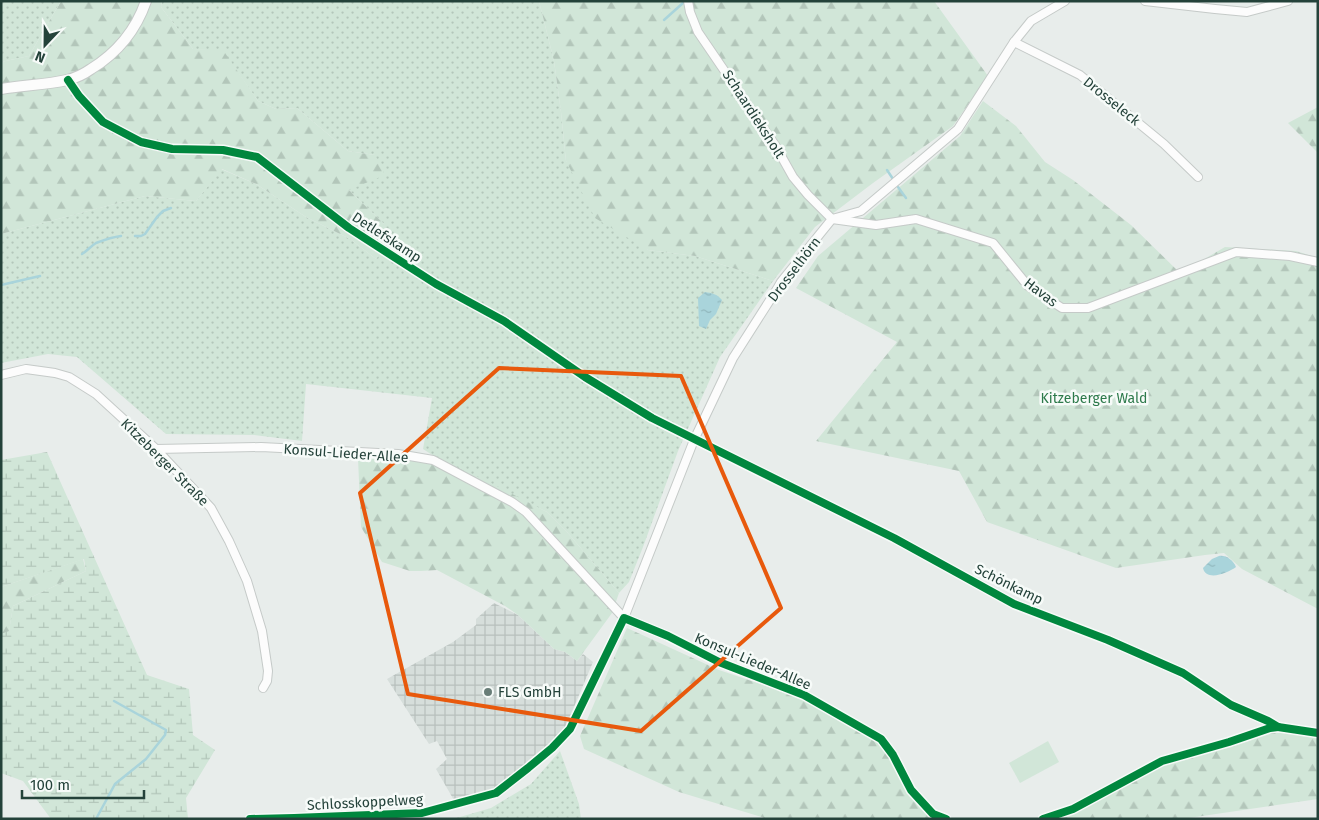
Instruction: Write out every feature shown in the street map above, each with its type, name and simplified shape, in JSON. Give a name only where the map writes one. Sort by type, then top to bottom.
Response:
[{"type":"street","points":[[1,88],[68,80],[82,75],[116,51],[130,34],[141,15],[146,1]]},
{"type":"street","name":"Schaardieksholt","points":[[688,1],[698,32],[775,145],[793,177],[832,219]]},
{"type":"street","points":[[832,219],[862,212],[958,129],[1014,42],[1031,21],[1065,1]]},
{"type":"street","points":[[1145,1],[1247,12],[1288,1]]},
{"type":"street","name":"Drosseleck","points":[[1014,42],[1080,75],[1164,144],[1198,177]]},
{"type":"street","name":"Detlefskamp","points":[[68,80],[79,96],[103,122],[141,142],[172,149],[223,150],[257,157],[349,228],[420,274],[504,321],[585,377],[652,418],[694,440]]},
{"type":"street","name":"Havas","points":[[832,219],[876,225],[916,219],[994,243],[1028,286],[1062,308],[1088,308],[1236,252],[1290,256],[1318,262]]},
{"type":"street","name":"Drosselhörn","points":[[624,618],[694,440],[733,358],[781,282],[832,219]]},
{"type":"street","name":"Kitzeberger Straße","points":[[1,375],[26,369],[55,373],[69,377],[96,394],[156,449],[211,508],[229,541],[247,581],[262,631],[268,671],[268,681],[263,688]]},
{"type":"street","name":"Schönkamp","points":[[694,440],[894,538],[1014,604],[1108,640],[1183,673],[1231,705],[1278,727],[1318,733]]},
{"type":"street","name":"Konsul-Lieder-Allee","points":[[156,449],[271,448],[398,454],[433,460],[512,502],[526,512],[624,618],[668,636],[719,662],[804,696],[880,739],[894,755],[911,790],[933,814],[946,819]]},
{"type":"street","name":"Schlosskoppelweg","points":[[250,819],[422,813],[496,793],[552,748],[570,729],[624,618]]},
{"type":"street","points":[[1043,819],[1072,809],[1162,761],[1278,727]]},
{"type":"highlighted area","points":[[499,368],[681,376],[781,608],[641,731],[408,694],[360,493]]},
{"type":"shaded area","name":"FLS GmbH","points":[[494,603],[518,615],[554,649],[565,652],[577,661],[583,654],[593,662],[565,728],[529,766],[497,790],[455,802],[436,769],[447,759],[437,741],[429,744],[387,679],[453,642],[476,625],[476,619]]},
{"type":"green space","points":[[1,1],[61,1],[29,56],[1,62]]},
{"type":"green space","points":[[61,1],[162,1],[161,7],[193,49],[223,50],[258,101],[276,109],[297,108],[348,151],[375,155],[385,175],[349,190],[384,224],[394,239],[376,259],[350,239],[306,217],[256,184],[222,169],[196,201],[145,196],[1,234],[1,62],[29,56]]},
{"type":"green space","points":[[162,1],[539,1],[554,61],[566,161],[648,250],[695,256],[773,281],[720,357],[678,451],[629,582],[619,593],[567,532],[547,512],[440,460],[423,449],[432,398],[306,384],[302,441],[254,435],[166,434],[77,357],[48,354],[1,363],[1,234],[145,196],[196,201],[221,169],[256,184],[306,217],[350,239],[376,259],[384,224],[349,190],[375,155],[348,151],[297,108],[276,109],[258,101],[223,51],[193,49],[161,7]]},
{"type":"green space","points":[[539,1],[934,1],[988,76],[953,126],[815,227],[773,281],[695,256],[648,250],[595,218],[566,161],[554,61]]},
{"type":"green space","name":"Kitzeberger Wald","points":[[983,101],[1016,126],[1045,162],[1073,180],[1131,225],[1180,273],[1225,247],[1296,251],[1318,258],[1318,609],[1242,569],[1224,553],[1116,568],[987,522],[959,471],[816,441],[897,342],[796,288],[818,256],[960,136]]},
{"type":"green space","points":[[1318,107],[1318,153],[1288,123]]},
{"type":"green space","points":[[47,452],[147,675],[189,689],[193,735],[215,750],[186,798],[188,819],[51,819],[23,781],[1,773],[1,634],[9,631],[13,606],[86,571],[84,559],[1,587],[1,460]]},
{"type":"green space","points":[[358,458],[440,460],[487,481],[547,512],[567,532],[619,593],[612,613],[577,661],[565,652],[554,649],[518,615],[505,606],[437,570],[410,571],[382,562],[361,527]]},
{"type":"green space","points":[[83,559],[86,571],[13,606],[9,632],[1,634],[1,587]]},
{"type":"green space","points":[[627,628],[719,670],[804,699],[879,741],[892,758],[909,793],[941,819],[768,819],[679,792],[584,749],[580,736]]},
{"type":"green space","points":[[1279,730],[1318,735],[1318,799],[1182,819],[1053,819],[1076,813],[1164,764]]},
{"type":"green space","points":[[1048,741],[1059,762],[1020,783],[1009,763]]},
{"type":"green space","points":[[560,751],[579,804],[581,819],[453,819],[491,808],[531,784]]},
{"type":"water","points":[[705,292],[714,294],[722,300],[716,314],[710,320],[706,329],[699,326],[698,298]]},
{"type":"water","points":[[1219,556],[1229,558],[1236,567],[1218,575],[1208,575],[1203,568],[1212,559]]},
{"type":"waterway","points":[[664,20],[683,3]]},
{"type":"waterway","points":[[887,170],[893,179]]},
{"type":"waterway","points":[[898,187],[906,198]]},
{"type":"waterway","points":[[135,236],[145,234],[157,217],[163,211],[171,208]]},
{"type":"waterway","points":[[82,254],[96,243],[121,236]]},
{"type":"waterway","points":[[1,285],[40,276]]},
{"type":"waterway","points":[[96,819],[115,784],[146,759],[165,735],[166,730],[114,701]]},
{"type":"cycle path","points":[[68,80],[79,96],[103,122],[141,142],[172,149],[223,150],[257,157],[349,228],[436,284],[504,321],[585,377],[652,418],[894,538],[1014,604],[1108,640],[1183,673],[1231,705],[1278,727],[1318,733]]},
{"type":"cycle path","points":[[250,819],[422,813],[496,793],[552,748],[570,729],[624,618],[668,636],[719,662],[804,695],[881,739],[893,755],[911,790],[933,814],[946,819]]},
{"type":"cycle path","points":[[1043,819],[1073,809],[1162,761],[1278,727]]},
{"type":"place","name":"FLS GmbH","points":[[488,692]]}]
